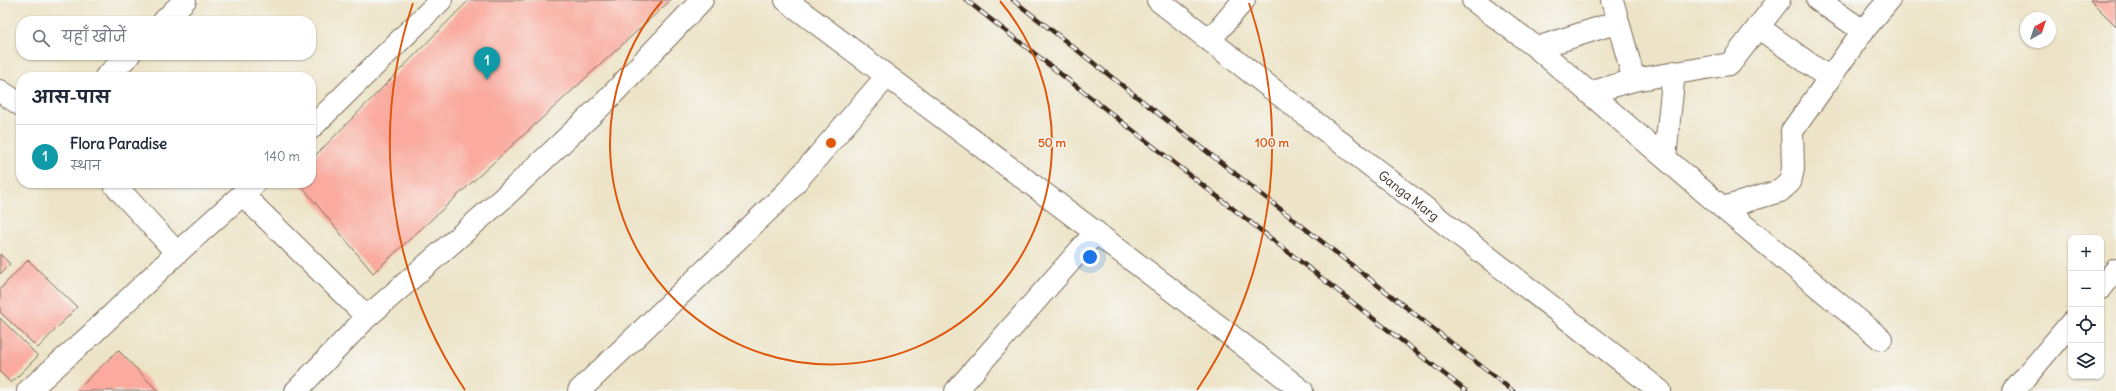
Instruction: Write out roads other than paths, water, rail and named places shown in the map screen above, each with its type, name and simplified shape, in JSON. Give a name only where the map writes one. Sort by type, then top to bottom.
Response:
[{"type":"street","points":[[169,16],[185,0]]},
{"type":"street","points":[[316,123],[442,0]]},
{"type":"street","points":[[296,391],[367,317],[536,168],[605,102],[702,0]]},
{"type":"street","points":[[786,0],[1096,232],[1302,391]]},
{"type":"street","name":"Ganga Marg","points":[[1158,0],[1660,391]]},
{"type":"street","points":[[1210,40],[1244,0]]},
{"type":"street","points":[[1473,0],[1537,48],[1723,208],[1881,339]]},
{"type":"street","points":[[1612,0],[1634,80]]},
{"type":"street","points":[[1589,93],[1634,80],[1674,72],[1730,64],[1780,0]]},
{"type":"street","points":[[1818,0],[1862,31]]},
{"type":"street","points":[[1723,208],[1780,191],[1790,182],[1793,169],[1792,131],[1862,31],[1889,0]]},
{"type":"street","points":[[1537,48],[1618,22]]},
{"type":"street","points":[[1758,27],[1829,78]]},
{"type":"street","points":[[111,72],[124,60]]},
{"type":"street","points":[[1665,158],[1674,72]]},
{"type":"street","points":[[578,391],[787,192],[887,76]]},
{"type":"street","points":[[0,91],[16,102]]},
{"type":"street","points":[[118,188],[177,253]]},
{"type":"street","points":[[28,391],[91,335],[177,253],[249,189],[367,317]]},
{"type":"street","points":[[956,391],[1096,232]]},
{"type":"street","points":[[2104,284],[2116,270]]},
{"type":"street","points":[[2014,391],[2068,327]]},
{"type":"railway","points":[[966,0],[1466,391]]},
{"type":"railway","points":[[1013,0],[1513,391]]},
{"type":"place","name":"Flora Paradise","points":[[487,80]]}]
